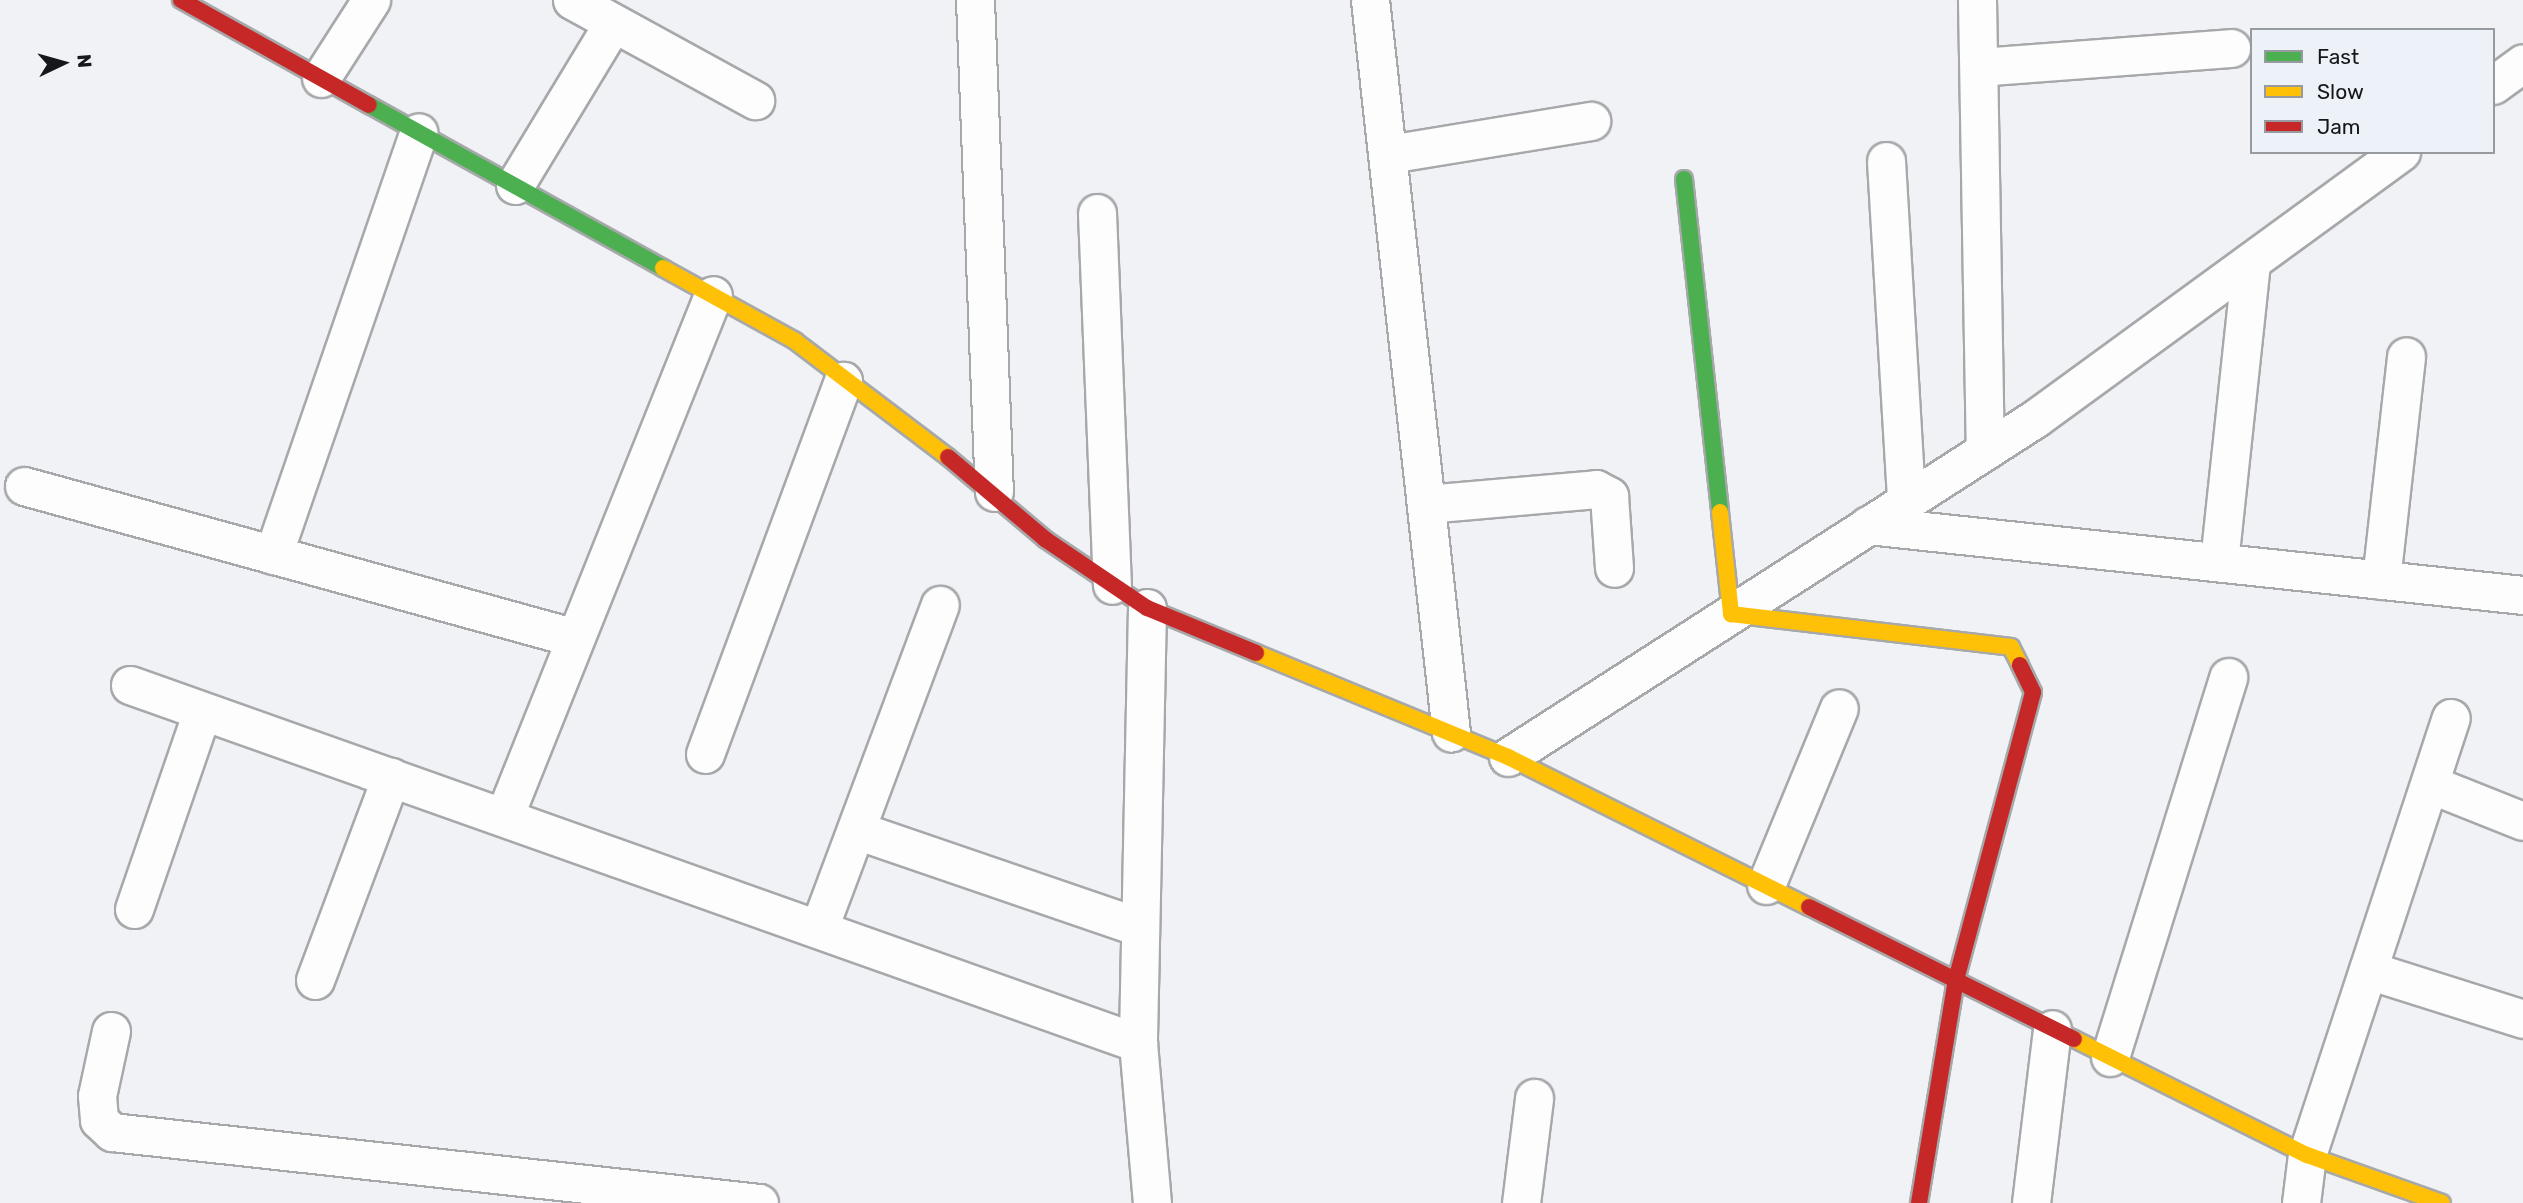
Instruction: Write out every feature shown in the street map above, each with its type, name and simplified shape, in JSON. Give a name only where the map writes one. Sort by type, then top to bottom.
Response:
[{"type":"street","points":[[181,0],[795,341],[843,381],[994,492],[1045,540],[1147,608],[1508,757],[2307,1155],[2442,1203]]},
{"type":"street","points":[[321,78],[371,0]]},
{"type":"street","points":[[572,0],[755,100]]},
{"type":"street","points":[[975,0],[994,492]]},
{"type":"street","points":[[1370,0],[1451,733]]},
{"type":"street","points":[[1977,0],[1985,451]]},
{"type":"street","points":[[515,185],[613,23]]},
{"type":"street","points":[[1979,67],[2231,48]]},
{"type":"street","points":[[2495,84],[2523,63]]},
{"type":"street","points":[[1388,154],[1591,121]]},
{"type":"street","points":[[273,555],[419,132]]},
{"type":"street","points":[[1508,757],[1985,451],[2398,154]]},
{"type":"street","points":[[1886,161],[1906,500]]},
{"type":"street","points":[[1684,179],[1731,614]]},
{"type":"street","points":[[1097,213],[1112,584]]},
{"type":"street","points":[[2219,562],[2251,262]]},
{"type":"street","points":[[504,817],[572,637],[713,295]]},
{"type":"street","points":[[2381,580],[2406,356]]},
{"type":"street","points":[[705,754],[843,381]]},
{"type":"street","points":[[24,486],[572,637]]},
{"type":"street","points":[[1426,504],[1596,489],[1609,496],[1614,568]]},
{"type":"street","points":[[1868,525],[2523,595]]},
{"type":"street","points":[[819,928],[940,605]]},
{"type":"street","points":[[1147,608],[1138,926],[1138,1043],[1152,1203]]},
{"type":"street","points":[[1731,614],[2011,647],[2028,671],[2034,692],[1956,981],[1919,1203]]},
{"type":"street","points":[[2110,1057],[2228,677]]},
{"type":"street","points":[[130,685],[1138,1043]]},
{"type":"street","points":[[1766,885],[1839,708]]},
{"type":"street","points":[[134,909],[202,711]]},
{"type":"street","points":[[2301,1203],[2307,1155],[2451,718]]},
{"type":"street","points":[[315,979],[391,777]]},
{"type":"street","points":[[2430,784],[2523,821]]},
{"type":"street","points":[[856,830],[1138,926]]},
{"type":"street","points":[[2368,970],[2523,1019]]},
{"type":"street","points":[[2031,1203],[2052,1029]]},
{"type":"street","points":[[111,1031],[97,1096],[99,1120],[112,1132],[759,1203]]},
{"type":"street","points":[[1521,1203],[1534,1098]]},
{"type":"traffic: fast","points":[[369,105],[663,268]]},
{"type":"traffic: fast","points":[[1684,179],[1720,512]]},
{"type":"traffic: slow","points":[[663,268],[795,341],[948,457]]},
{"type":"traffic: slow","points":[[1720,512],[1731,614],[2011,647],[2020,665]]},
{"type":"traffic: slow","points":[[1256,653],[1508,757],[1809,907]]},
{"type":"traffic: slow","points":[[2074,1039],[2307,1155],[2442,1203]]},
{"type":"traffic: jam","points":[[181,0],[369,105]]},
{"type":"traffic: jam","points":[[948,457],[1045,539],[1147,608],[1256,653]]},
{"type":"traffic: jam","points":[[1919,1203],[1956,980],[2033,692],[2020,665]]},
{"type":"traffic: jam","points":[[1809,907],[2074,1039]]}]
